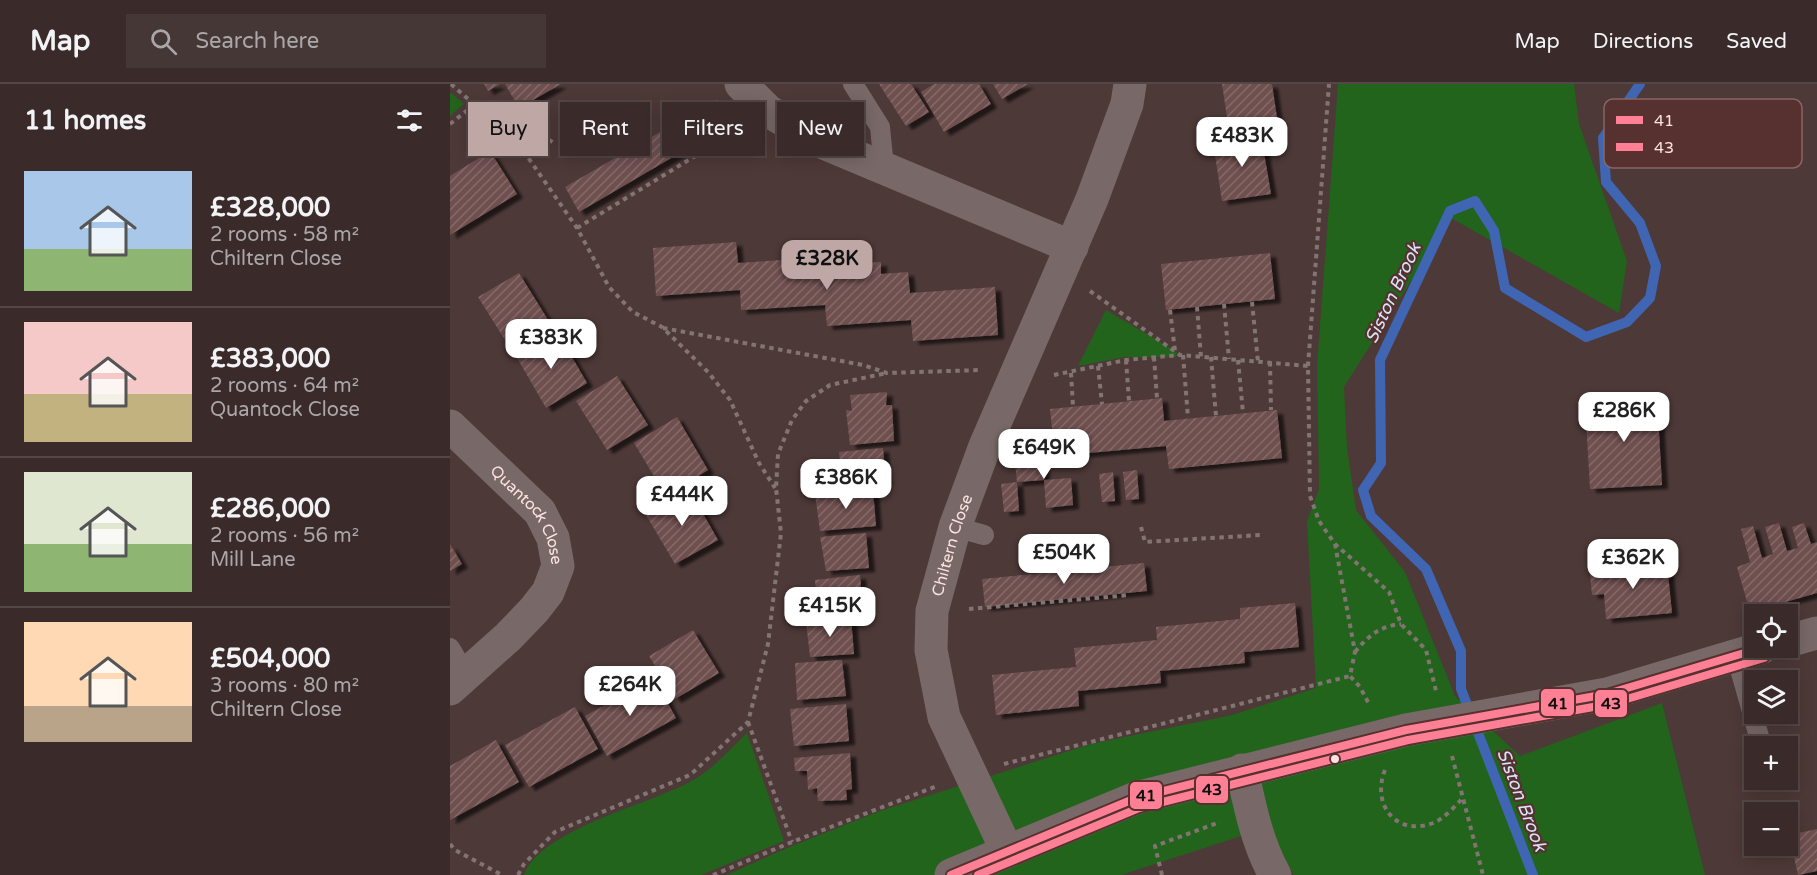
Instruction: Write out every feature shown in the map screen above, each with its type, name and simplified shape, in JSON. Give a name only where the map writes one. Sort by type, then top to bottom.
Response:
[{"type":"street","points":[[741,84],[768,111],[819,141],[884,168],[1066,258]]},
{"type":"street","name":"Chiltern Close","points":[[1007,851],[944,717],[931,650],[933,611],[969,531],[985,446],[1066,258],[1123,115],[1130,84]]},
{"type":"street","name":"Quantock Close","points":[[450,426],[540,512],[554,538],[558,566],[548,592],[508,637],[455,670]]},
{"type":"street","points":[[1798,638],[1817,633]]},
{"type":"street","points":[[951,875],[1136,798],[1406,730],[1607,693],[1744,652]]},
{"type":"street","points":[[1242,771],[1264,856],[1275,875]]},
{"type":"lane","points":[[853,84],[880,127],[884,168]]},
{"type":"lane","points":[[1749,658],[1760,736]]},
{"type":"path","points":[[451,84],[471,102]]},
{"type":"path","points":[[1329,84],[1308,366],[1310,496],[1319,521],[1335,544],[1389,592],[1401,624],[1426,650],[1437,696]]},
{"type":"path","points":[[450,124],[468,110]]},
{"type":"path","points":[[577,228],[768,111]]},
{"type":"path","points":[[548,139],[555,144]]},
{"type":"path","points":[[527,156],[577,228],[609,287],[633,312],[662,327],[862,365],[887,373]]},
{"type":"path","points":[[1066,258],[1181,355],[1188,418]]},
{"type":"path","points":[[1252,302],[1258,362]]},
{"type":"path","points":[[1224,304],[1229,359]]},
{"type":"path","points":[[1197,307],[1202,357]]},
{"type":"path","points":[[1170,310],[1175,351]]},
{"type":"path","points":[[662,327],[708,372],[730,400],[759,463],[776,488]]},
{"type":"path","points":[[518,875],[524,864],[555,832],[690,775],[748,722],[768,644],[781,533],[776,488],[778,454],[792,420],[806,401],[830,385],[887,373],[1019,370],[1058,376],[1126,360],[1181,355],[1308,366]]},
{"type":"path","points":[[1154,357],[1157,399]]},
{"type":"path","points":[[1211,357],[1216,416]]},
{"type":"path","points":[[1126,360],[1129,401]]},
{"type":"path","points":[[1238,360],[1243,413]]},
{"type":"path","points":[[1270,362],[1271,410]]},
{"type":"path","points":[[1098,366],[1102,404]]},
{"type":"path","points":[[1071,373],[1073,406]]},
{"type":"path","points":[[1141,527],[1145,542],[1261,535]]},
{"type":"path","points":[[933,611],[1130,595]]},
{"type":"path","points":[[1355,652],[1366,639],[1386,626],[1401,624]]},
{"type":"path","points":[[713,875],[792,842],[970,774],[1090,741],[1350,676]]},
{"type":"path","points":[[748,722],[792,842]]},
{"type":"path","points":[[1451,754],[1483,875]]},
{"type":"path","points":[[450,844],[455,850],[502,875]]},
{"type":"path","points":[[1155,846],[1162,875]]},
{"type":"green space","points":[[1338,84],[1574,84],[1579,124],[1627,261],[1619,313],[1451,218],[1344,387],[1347,448],[1356,510],[1405,572],[1455,696],[1520,756],[1662,703],[1705,875],[1294,875],[1279,848],[1272,826],[1121,875],[727,875],[880,811],[1091,744],[1232,715],[1316,688],[1307,521],[1319,489],[1317,366]]},
{"type":"green space","points":[[450,92],[464,104],[450,116]]},
{"type":"green space","points":[[1106,310],[1177,352],[1176,357],[1125,357],[1078,366]]},
{"type":"green space","points":[[747,733],[784,841],[701,875],[524,875],[535,858],[552,844],[600,819],[695,779],[716,763]]},
{"type":"building","points":[[484,84],[500,84],[488,91]]},
{"type":"building","points":[[505,84],[561,84],[530,102],[516,102]]},
{"type":"building","points":[[879,84],[911,84],[929,112],[906,126]]},
{"type":"building","points":[[934,84],[979,84],[991,104],[944,132],[921,92]]},
{"type":"building","points":[[993,84],[1028,84],[1002,99]]},
{"type":"building","points":[[1222,84],[1272,84],[1278,125],[1229,131]]},
{"type":"building","points":[[662,131],[662,156],[675,156],[579,212],[565,187],[619,156],[650,156],[650,138]]},
{"type":"building","points":[[1261,135],[1271,194],[1222,201],[1213,142]]},
{"type":"building","points":[[482,156],[493,156],[517,194],[450,235],[450,176]]},
{"type":"building","points":[[736,242],[738,263],[823,257],[823,266],[881,262],[881,274],[908,272],[910,293],[995,287],[998,335],[913,341],[911,320],[827,326],[825,305],[741,310],[740,290],[656,296],[653,248]]},
{"type":"building","points":[[1270,253],[1275,299],[1166,310],[1161,264]]},
{"type":"building","points":[[519,273],[550,323],[510,348],[478,297]]},
{"type":"building","points":[[557,331],[587,383],[546,408],[516,356]]},
{"type":"building","points":[[617,376],[648,425],[607,450],[576,401]]},
{"type":"building","points":[[887,392],[886,405],[892,405],[894,441],[850,445],[846,410],[852,411],[850,395]]},
{"type":"building","points":[[1657,397],[1662,485],[1590,489],[1585,402]]},
{"type":"building","points":[[1162,398],[1164,421],[1277,410],[1282,458],[1169,469],[1166,446],[1055,456],[1050,409]]},
{"type":"building","points":[[677,417],[708,470],[666,496],[634,443]]},
{"type":"building","points":[[883,448],[886,482],[842,487],[839,452]]},
{"type":"building","points":[[1042,452],[1044,480],[1017,482],[1014,454]]},
{"type":"building","points":[[1137,470],[1139,499],[1126,500],[1123,472]]},
{"type":"building","points":[[1113,472],[1115,501],[1102,502],[1099,474]]},
{"type":"building","points":[[1071,478],[1073,505],[1046,508],[1044,480]]},
{"type":"building","points":[[1017,482],[1019,511],[1004,512],[1001,484]]},
{"type":"building","points":[[689,489],[718,540],[675,564],[646,515]]},
{"type":"building","points":[[873,490],[876,526],[820,531],[815,494]]},
{"type":"building","points":[[1779,523],[1787,551],[1798,548],[1792,527],[1804,523],[1811,544],[1817,542],[1817,593],[1778,604],[1748,604],[1737,567],[1750,562],[1741,529],[1753,526],[1762,558],[1773,554],[1765,527]]},
{"type":"building","points":[[866,533],[869,568],[826,571],[820,537]]},
{"type":"building","points":[[450,544],[462,564],[450,571]]},
{"type":"building","points":[[1633,560],[1633,567],[1667,564],[1672,613],[1606,619],[1604,594],[1592,595],[1590,574],[1609,572],[1608,563]]},
{"type":"building","points":[[1144,563],[1147,591],[985,607],[982,579]]},
{"type":"building","points":[[860,575],[863,612],[818,615],[815,580]]},
{"type":"building","points":[[1295,603],[1299,647],[1244,652],[1245,663],[1160,671],[1161,683],[1078,691],[1079,706],[996,715],[992,675],[1076,667],[1074,648],[1157,640],[1156,627],[1240,619],[1240,608]]},
{"type":"building","points":[[851,618],[854,654],[810,657],[806,622]]},
{"type":"building","points":[[693,630],[719,673],[675,699],[649,656]]},
{"type":"building","points":[[842,660],[846,696],[797,700],[795,663]]},
{"type":"building","points":[[654,678],[676,718],[607,756],[585,716]]},
{"type":"building","points":[[846,704],[849,741],[794,746],[790,709]]},
{"type":"building","points":[[575,707],[598,749],[529,787],[505,745]]},
{"type":"building","points":[[496,740],[519,782],[450,820],[450,766]]},
{"type":"building","points":[[850,753],[852,789],[846,790],[847,800],[818,801],[817,788],[808,790],[807,771],[795,771],[794,758]]},
{"type":"building","points":[[1817,829],[1817,871],[1798,875],[1794,856],[1798,856],[1798,833]]},
{"type":"waterway","name":"Siston Brook","points":[[1630,99],[1640,84]]},
{"type":"waterway","name":"Siston Brook","points":[[1604,137],[1604,153]]},
{"type":"waterway","name":"Siston Brook","points":[[1533,875],[1461,689],[1461,651],[1426,569],[1371,516],[1363,490],[1381,463],[1380,360],[1450,211],[1475,201],[1494,231],[1505,288],[1586,337],[1627,322],[1650,298],[1656,266],[1640,223],[1606,182],[1605,168]]},
{"type":"transit line","name":"41","points":[[951,875],[1136,798],[1406,730],[1607,694],[1744,653]]},
{"type":"transit line","name":"43","points":[[978,875],[1139,808],[1408,740],[1610,704],[1764,658]]}]
